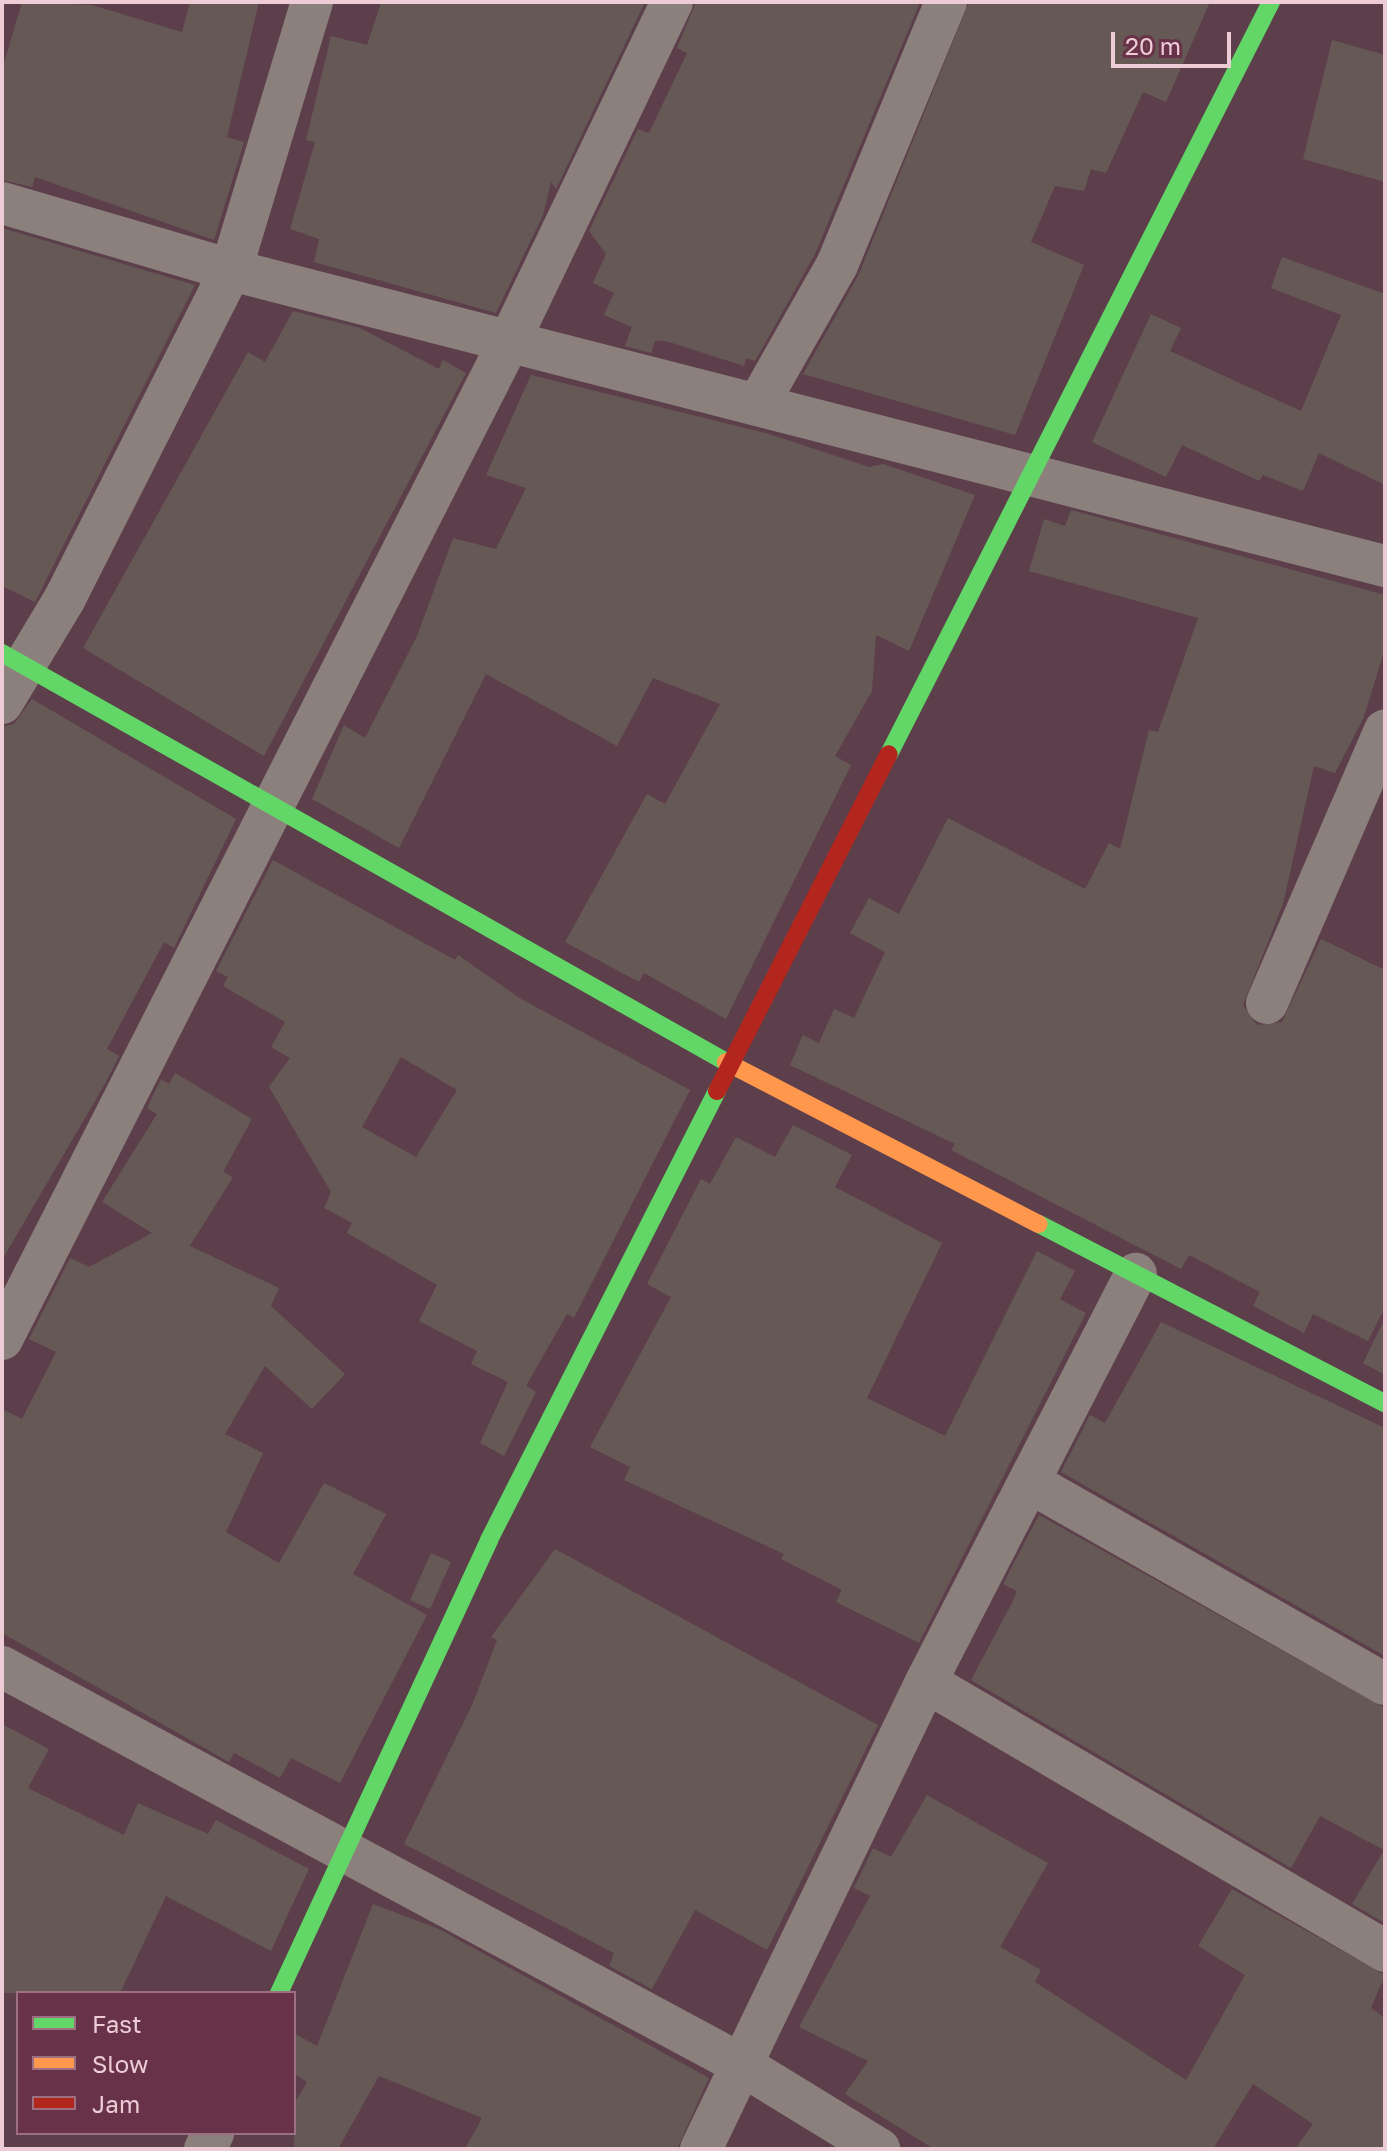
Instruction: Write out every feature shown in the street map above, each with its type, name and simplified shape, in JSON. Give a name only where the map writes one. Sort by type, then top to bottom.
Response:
[{"type":"street","points":[[2,703],[13,660],[231,270],[312,2]]},
{"type":"street","points":[[2,1339],[510,340],[672,2]]},
{"type":"street","points":[[758,404],[837,265],[946,2]]},
{"type":"street","points":[[280,1991],[489,1540],[734,1066],[1271,2]]},
{"type":"street","points":[[2,203],[231,270],[758,404],[1033,470],[1385,566]]},
{"type":"street","points":[[13,660],[734,1066],[1385,1403]]},
{"type":"street","points":[[1267,1003],[1385,730]]},
{"type":"street","points":[[701,2149],[926,1682],[1136,1274]]},
{"type":"street","points":[[1029,1482],[1385,1684]]},
{"type":"street","points":[[2,1667],[344,1856],[742,2065],[879,2149]]},
{"type":"street","points":[[926,1682],[1385,1951]]},
{"type":"building","points":[[22,2],[92,5],[182,32],[190,2],[259,2],[227,137],[244,142],[214,240],[35,177],[32,187],[2,180],[2,70]]},
{"type":"building","points":[[381,2],[645,2],[556,189],[551,182],[543,215],[496,313],[314,262],[319,239],[290,229],[315,142],[306,140],[331,36],[367,45]]},
{"type":"building","points":[[696,2],[920,2],[815,254],[755,361],[746,358],[744,366],[666,341],[655,341],[651,353],[625,346],[632,327],[604,315],[614,293],[593,283],[606,254],[589,231],[638,129],[649,133],[687,53],[677,48]]},
{"type":"building","points":[[969,2],[1210,2],[1166,102],[1143,92],[1106,173],[1091,169],[1084,191],[1055,186],[1031,242],[1084,265],[1015,435],[803,374],[859,274]]},
{"type":"building","points":[[1332,40],[1385,55],[1385,182],[1303,159]]},
{"type":"building","points":[[2,228],[195,285],[35,602],[2,586]]},
{"type":"building","points":[[1282,257],[1385,294],[1385,485],[1319,453],[1303,491],[1263,475],[1259,481],[1182,445],[1166,477],[1092,442],[1151,314],[1181,328],[1170,351],[1301,411],[1341,315],[1271,288]]},
{"type":"building","points":[[293,311],[360,328],[439,369],[443,360],[466,373],[264,756],[83,648],[248,352],[265,362]]},
{"type":"building","points":[[531,375],[769,434],[869,467],[883,464],[975,495],[909,651],[876,635],[872,691],[835,756],[851,765],[726,1019],[644,973],[639,982],[565,942],[647,794],[665,804],[720,704],[653,678],[617,746],[486,674],[399,848],[312,799],[344,725],[365,738],[417,636],[453,538],[496,549],[526,488],[486,475]]},
{"type":"building","points":[[1071,510],[1385,595],[1385,649],[1363,719],[1335,773],[1314,766],[1283,904],[1243,1005],[1257,1025],[1282,1022],[1321,939],[1385,970],[1385,1307],[1368,1341],[1313,1314],[1304,1333],[1253,1306],[1260,1292],[1189,1255],[1181,1269],[951,1150],[955,1144],[790,1065],[803,1035],[819,1043],[834,1009],[854,1018],[885,952],[850,933],[869,898],[899,914],[948,818],[1085,889],[1109,843],[1120,849],[1149,730],[1158,732],[1198,618],[1029,571],[1044,519],[1065,526]]},
{"type":"building","points":[[32,699],[236,819],[174,948],[164,942],[107,1049],[119,1056],[106,1082],[2,1260],[2,727],[14,724]]},
{"type":"building","points":[[273,860],[455,960],[458,955],[521,999],[690,1090],[574,1318],[567,1314],[526,1386],[536,1392],[504,1456],[480,1443],[508,1382],[471,1364],[477,1351],[419,1321],[437,1285],[347,1233],[352,1223],[324,1208],[331,1192],[269,1087],[290,1058],[271,1047],[285,1022],[223,986],[228,977],[216,971]],"holes":[[[401,1057],[457,1090],[416,1157],[362,1127]]]},
{"type":"building","points":[[175,1073],[252,1119],[223,1172],[233,1177],[190,1246],[279,1288],[271,1306],[345,1374],[312,1409],[265,1366],[225,1434],[263,1453],[226,1532],[279,1563],[324,1483],[386,1514],[353,1574],[427,1615],[340,1783],[291,1758],[280,1778],[234,1753],[229,1762],[2,1633],[2,1409],[22,1419],[56,1352],[29,1339],[70,1258],[89,1267],[152,1233],[102,1202],[157,1114],[147,1108],[161,1079],[169,1084]]},
{"type":"building","points":[[793,1125],[852,1155],[835,1187],[942,1243],[867,1398],[945,1436],[1037,1251],[1075,1271],[1060,1299],[1086,1313],[919,1643],[836,1602],[842,1590],[781,1559],[784,1554],[624,1480],[630,1467],[590,1447],[671,1297],[647,1284],[701,1179],[710,1184],[736,1137],[775,1157]]},
{"type":"building","points":[[1385,1318],[1385,1375],[1363,1363]]},
{"type":"building","points":[[1161,1322],[1385,1428],[1385,1656],[1061,1472],[1090,1415],[1105,1423]]},
{"type":"building","points":[[1039,1515],[1385,1708],[1385,1923],[1352,1904],[1384,1850],[1320,1816],[1291,1868],[971,1680],[1013,1601],[1017,1591],[1003,1584]]},
{"type":"building","points":[[555,1549],[878,1725],[767,1950],[695,1910],[652,1989],[609,1966],[614,1953],[404,1844],[473,1703],[497,1640],[491,1637]]},
{"type":"building","points":[[431,1553],[451,1562],[430,1609],[410,1600]]},
{"type":"building","points":[[2,1724],[49,1749],[28,1788],[124,1835],[138,1803],[208,1834],[216,1820],[309,1869],[271,1951],[166,1896],[121,1991],[2,1993]]},
{"type":"building","points":[[927,1795],[1048,1863],[1000,1947],[1041,1970],[1035,1982],[1186,2080],[1245,1975],[1198,1946],[1232,1889],[1385,1975],[1371,2008],[1385,2018],[1385,2149],[1295,2149],[1313,2124],[1253,2084],[1213,2149],[934,2149],[845,2094],[868,2061],[799,2027],[870,1896],[854,1888],[873,1848],[891,1857]]},
{"type":"building","points":[[373,1904],[439,1929],[709,2078],[677,2149],[465,2149],[482,2118],[379,2076],[338,2149],[294,2149],[296,2101],[307,2082],[296,2075],[296,2034],[317,2046]]},
{"type":"traffic: fast","points":[[889,754],[1271,2]]},
{"type":"traffic: fast","points":[[2,653],[726,1062]]},
{"type":"traffic: fast","points":[[280,1991],[489,1540],[717,1091]]},
{"type":"traffic: fast","points":[[1039,1224],[1385,1403]]},
{"type":"traffic: slow","points":[[726,1062],[1039,1224]]},
{"type":"traffic: jam","points":[[717,1091],[889,754]]}]
